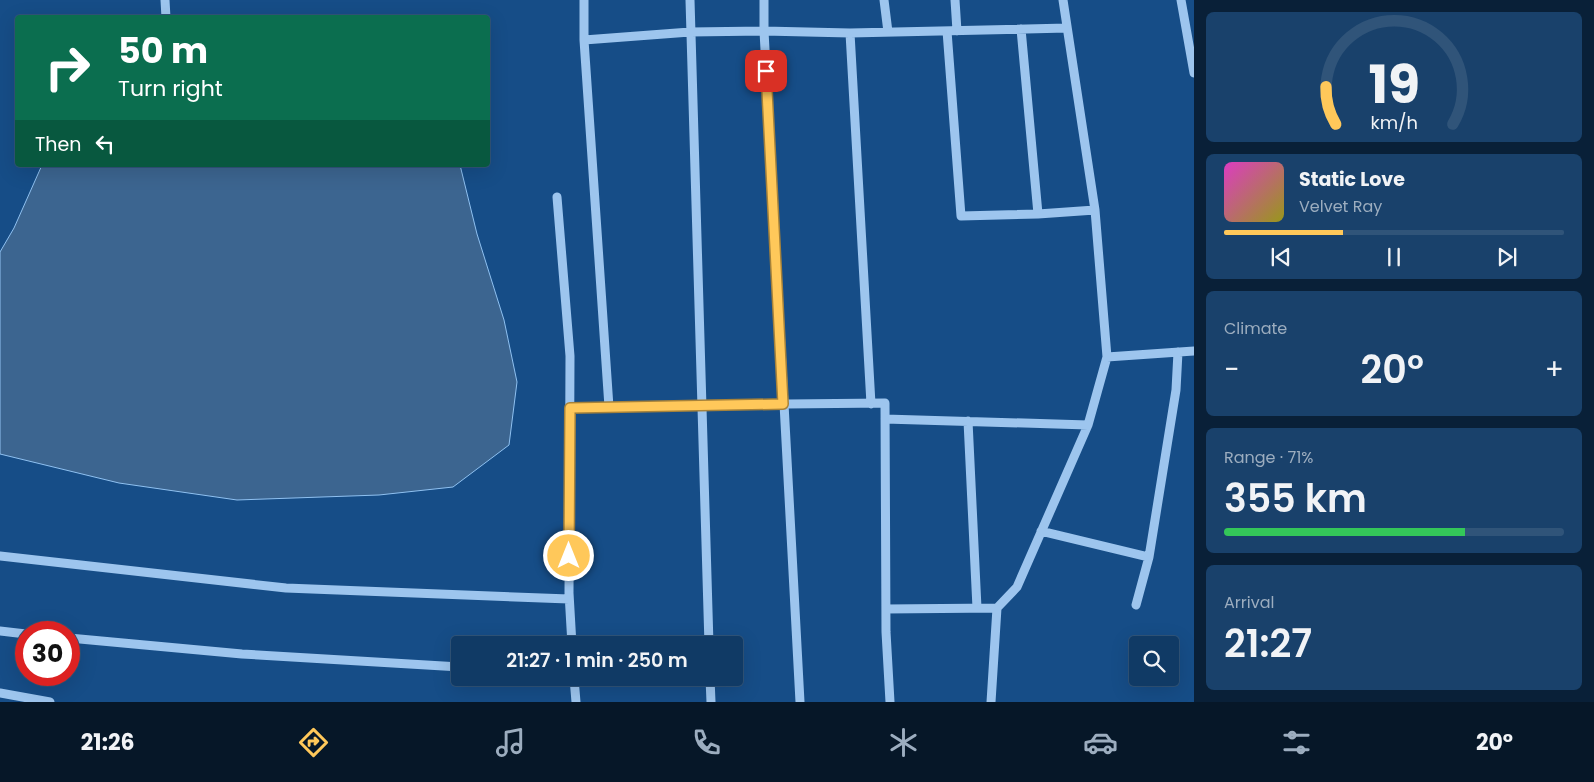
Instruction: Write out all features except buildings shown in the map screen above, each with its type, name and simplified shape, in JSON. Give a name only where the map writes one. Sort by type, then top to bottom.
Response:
[{"type":"street","points":[[165,0],[166,15]]},
{"type":"street","points":[[584,0],[584,40],[609,407]]},
{"type":"street","points":[[690,0],[709,636]]},
{"type":"street","points":[[764,0],[783,404],[800,702]]},
{"type":"street","points":[[884,0],[888,32]]},
{"type":"street","points":[[954,0],[958,31]]},
{"type":"street","points":[[991,702],[997,608],[1017,587],[1042,532],[1088,425],[1107,357],[1095,210],[1063,0]]},
{"type":"street","points":[[1181,0],[1194,73]]},
{"type":"street","points":[[584,40],[690,32],[850,33],[1067,28]]},
{"type":"street","points":[[1021,29],[1038,214]]},
{"type":"street","points":[[947,31],[961,216],[1095,210]]},
{"type":"street","points":[[850,33],[871,404]]},
{"type":"street","points":[[557,197],[570,356],[569,599],[571,636]]},
{"type":"street","points":[[1107,357],[1194,351]]},
{"type":"street","points":[[1136,605],[1149,557],[1176,390],[1178,352]]},
{"type":"street","points":[[570,408],[885,403],[886,609],[890,702]]},
{"type":"street","points":[[885,419],[1088,425]]},
{"type":"street","points":[[968,421],[977,608]]},
{"type":"street","points":[[1042,532],[1149,557]]},
{"type":"street","points":[[0,556],[286,588],[569,599]]},
{"type":"street","points":[[886,609],[997,608]]},
{"type":"street","points":[[0,631],[15,633]]},
{"type":"street","points":[[80,639],[242,654],[451,666]]},
{"type":"street","points":[[575,686],[576,702]]},
{"type":"street","points":[[710,686],[710,702]]},
{"type":"street","points":[[0,693],[50,702]]},
{"type":"water","points":[[41,167],[460,167],[477,234],[504,320],[517,382],[509,445],[453,487],[379,495],[237,500],[119,483],[0,454],[0,252],[14,228]]},
{"type":"route","points":[[569,556],[570,408],[783,404],[766,71]]}]
